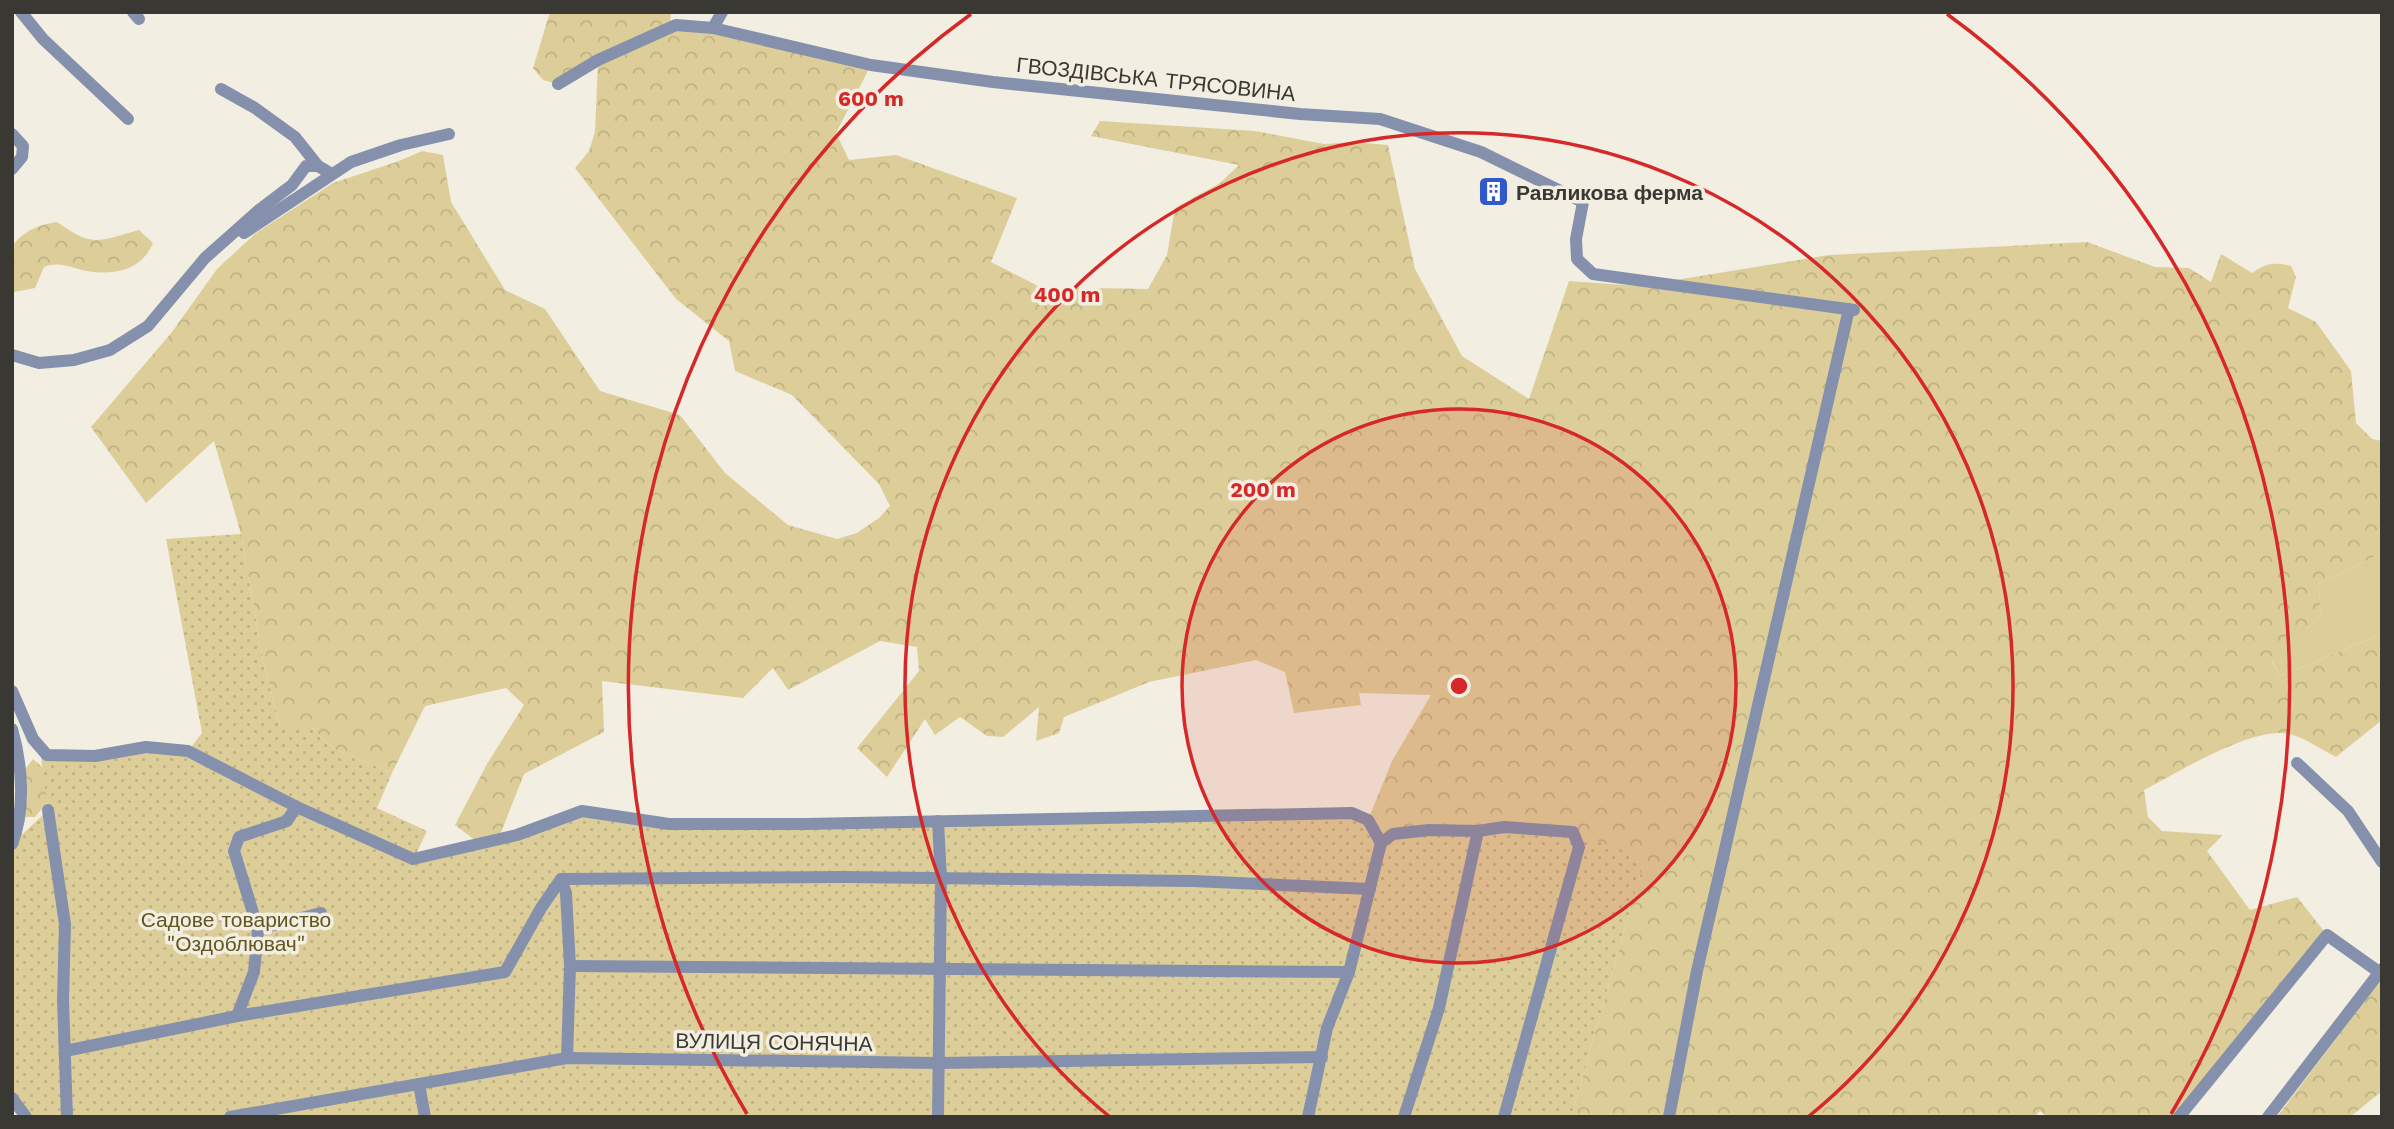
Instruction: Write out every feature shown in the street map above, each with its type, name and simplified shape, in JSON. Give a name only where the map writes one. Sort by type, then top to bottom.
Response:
[{"type":"street","points":[[21,12],[43,39],[128,120]]},
{"type":"street","points":[[713,28],[722,12]]},
{"type":"street","name":"ГВОЗДІВСЬКА ТРЯСОВИНА","points":[[558,84],[598,60],[676,25],[713,28],[871,65],[993,82],[1300,114],[1380,119],[1481,152],[1583,202],[1576,239],[1577,259],[1593,274],[1851,310],[1697,971],[1669,1117]]},
{"type":"street","points":[[221,89],[256,108],[295,137],[318,166],[330,173]]},
{"type":"street","points":[[12,134],[23,146],[22,157],[12,169]]},
{"type":"street","points":[[199,277],[249,228],[330,173],[401,145],[449,134]]},
{"type":"street","points":[[12,355],[39,363],[74,360],[110,350],[148,326],[205,258],[292,185],[306,166],[318,166]]},
{"type":"street","points":[[12,691],[33,739],[47,755],[95,756],[146,747],[188,751],[296,807],[413,859],[517,835],[582,811],[669,824],[1352,813],[1368,820],[1381,843]]},
{"type":"street","points":[[12,729],[20,765],[20,802],[19,823],[12,844]]},
{"type":"street","points":[[2297,763],[2348,811],[2382,862]]},
{"type":"street","points":[[237,1016],[254,972],[258,929],[234,851],[239,836],[287,821],[296,807]]},
{"type":"street","points":[[48,810],[65,924],[67,1117]]},
{"type":"street","points":[[938,821],[941,878],[938,1117]]},
{"type":"street","points":[[1308,1117],[1327,1028],[1349,972],[1381,843],[1393,834],[1429,830],[1478,831],[1504,827],[1573,832],[1579,847],[1504,1117]]},
{"type":"street","points":[[1404,1117],[1439,1008],[1478,831]]},
{"type":"street","points":[[561,879],[941,878],[1193,881],[1370,889]]},
{"type":"street","points":[[65,1051],[237,1016],[505,972],[541,908],[561,879]]},
{"type":"street","points":[[561,879],[566,892],[570,966],[567,1058]]},
{"type":"street","points":[[258,929],[321,914]]},
{"type":"street","points":[[2179,1117],[2327,935],[2380,971],[2268,1117]]},
{"type":"street","points":[[570,966],[1349,972]]},
{"type":"street","name":"ВУЛИЦЯ СОНЯЧНА","points":[[230,1117],[567,1058],[939,1063],[1322,1057]]},
{"type":"street","points":[[419,1084],[425,1117]]},
{"type":"street","points":[[12,1098],[26,1117]]},
{"type":"green space","points":[[550,12],[671,12],[670,26],[676,25],[871,65],[836,133],[849,160],[896,155],[1017,198],[991,262],[1040,287],[1148,289],[1167,255],[1175,208],[1220,183],[1239,165],[1091,136],[1100,121],[1255,131],[1324,144],[1353,142],[1388,145],[1415,269],[1462,356],[1529,399],[1569,281],[1639,286],[1829,255],[2087,242],[2155,267],[2189,268],[2211,282],[2221,254],[2252,273],[2270,264],[2291,266],[2296,277],[2288,308],[2316,322],[2351,371],[2356,423],[2372,439],[2382,441],[2382,553],[2318,584],[2322,615],[2272,662],[2280,676],[2382,634],[2382,720],[2336,757],[2293,735],[2278,733],[2260,736],[2218,751],[2144,790],[2148,817],[2162,831],[2223,835],[2207,851],[2250,910],[2297,897],[2327,935],[2179,1117],[2047,1117],[2040,1111],[2034,1117],[1571,1117],[1643,865],[1381,843],[1368,820],[1392,761],[1431,695],[1359,693],[1361,705],[1294,713],[1285,672],[1256,660],[1149,682],[1064,717],[1059,733],[1036,741],[1039,707],[1003,737],[987,736],[960,717],[935,735],[925,719],[887,777],[857,748],[919,671],[917,647],[880,641],[788,690],[773,668],[743,698],[602,681],[604,732],[524,774],[498,840],[480,844],[455,825],[487,764],[524,705],[506,688],[425,706],[392,773],[334,749],[310,726],[280,726],[263,661],[241,534],[214,441],[146,503],[91,427],[172,332],[217,269],[256,233],[333,183],[422,151],[443,155],[451,202],[505,290],[545,309],[600,391],[680,415],[725,473],[788,525],[837,539],[857,533],[879,518],[890,506],[879,484],[792,395],[735,371],[729,341],[676,299],[575,168],[589,151],[595,132],[598,61],[558,84],[543,80],[533,68]]},
{"type":"green space","points":[[57,222],[88,239],[105,239],[139,230],[153,243],[143,259],[121,271],[86,271],[50,265],[44,267],[35,288],[14,292],[12,246],[32,229]]},
{"type":"green space","name":"Садове товариство \"Оздоблювач\"","points":[[241,534],[263,661],[280,726],[310,726],[334,749],[392,773],[377,808],[427,831],[414,858],[582,811],[669,824],[1352,813],[1368,820],[1381,843],[1393,834],[1573,832],[1633,854],[1643,865],[1571,1117],[26,1117],[12,1098],[12,844],[48,810],[40,750],[47,755],[146,747],[188,751],[202,733],[166,539]]},
{"type":"green space","points":[[2382,553],[2382,634],[2280,676],[2272,661],[2322,615],[2318,584]]},
{"type":"green space","points":[[33,759],[49,773],[51,798],[35,817],[25,817],[24,771]]},
{"type":"green space","points":[[2382,978],[2382,1091],[2350,1117],[2277,1117]]},
{"type":"place","name":"Равликова ферма","points":[[1493,192]]}]
